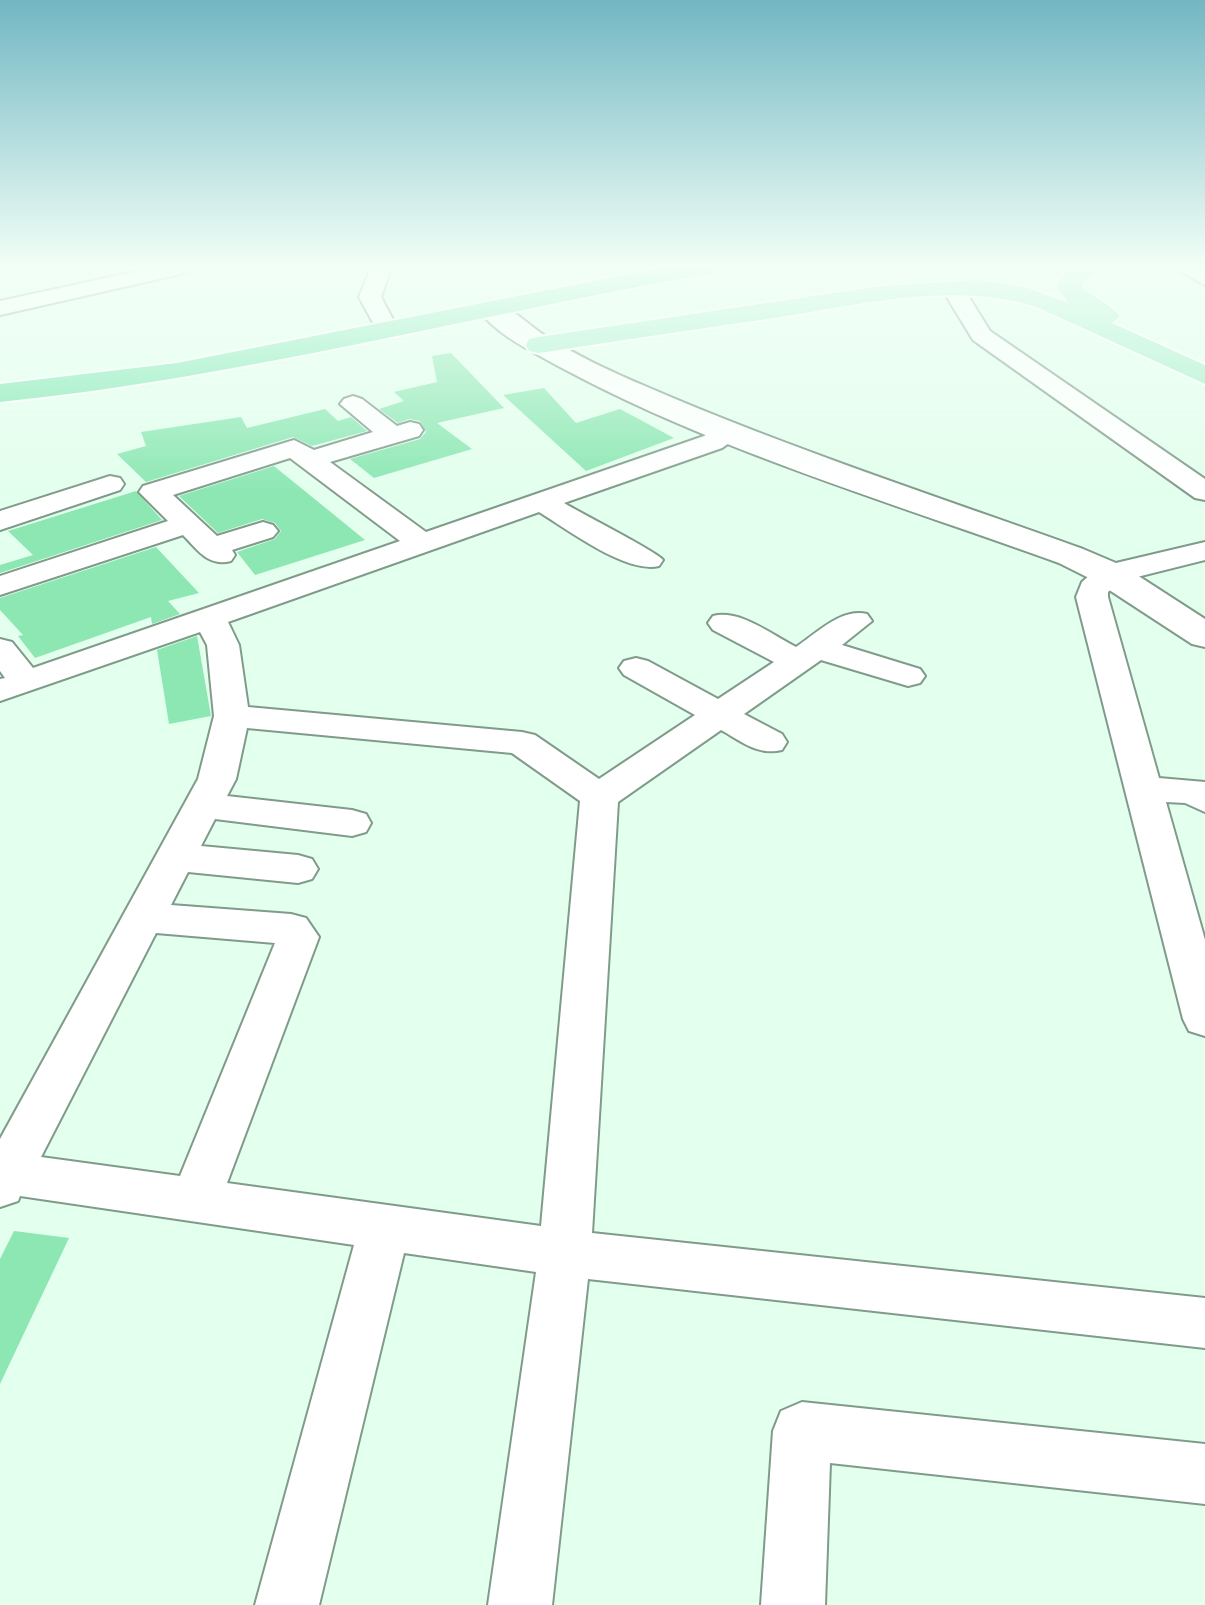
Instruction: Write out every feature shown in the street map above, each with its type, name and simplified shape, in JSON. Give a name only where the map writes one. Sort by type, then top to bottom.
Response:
[{"type":"highway","points":[[0,393],[129,378],[314,343]]},
{"type":"main road","points":[[539,345],[553,343]]},
{"type":"main road","points":[[1138,343],[1205,374]]},
{"type":"main road","points":[[1142,343],[1205,374]]},
{"type":"main road","points":[[1153,343],[1205,374]]},
{"type":"street","points":[[536,343],[578,367],[730,433],[1071,556],[1110,574],[1205,636]]},
{"type":"street","points":[[992,343],[1205,492]]},
{"type":"street","points":[[312,459],[401,433],[353,404]]},
{"type":"street","points":[[0,649],[13,686],[424,545],[713,442],[730,433]]},
{"type":"street","points":[[263,531],[216,551],[153,492],[294,448],[424,545]]},
{"type":"street","points":[[0,521],[110,484]]},
{"type":"street","points":[[543,503],[618,547],[648,560]]},
{"type":"street","points":[[0,586],[188,524]]},
{"type":"street","points":[[1202,997],[1092,597],[1093,589],[1110,574],[1205,551]]},
{"type":"street","points":[[210,619],[223,645],[232,716],[217,779],[2,1177],[196,1199],[565,1253],[1205,1323]]},
{"type":"street","points":[[599,797],[856,621]]},
{"type":"street","points":[[724,623],[808,654],[908,676]]},
{"type":"street","points":[[636,668],[769,742]]},
{"type":"street","points":[[232,716],[522,743],[599,797]]},
{"type":"street","points":[[1144,790],[1194,791],[1205,800]]},
{"type":"street","points":[[520,1605],[565,1253],[599,797]]},
{"type":"street","points":[[203,805],[352,823]]},
{"type":"street","points":[[176,857],[298,869]]},
{"type":"street","points":[[143,917],[291,929],[298,937],[196,1199]]},
{"type":"street","points":[[287,1605],[385,1225]]},
{"type":"street","points":[[793,1605],[802,1431],[1205,1474]]},
{"type":"building","points":[[451,353],[504,408],[437,423],[472,449],[374,478],[350,459],[420,439],[426,432],[420,421],[409,419],[398,423],[379,409],[404,401],[394,392],[437,382],[432,356]]},
{"type":"building","points":[[544,388],[576,423],[620,409],[674,438],[586,471],[503,395]]},
{"type":"building","points":[[325,409],[338,421],[351,417],[367,431],[312,446],[293,437],[146,482],[117,454],[146,446],[141,432],[241,417],[247,428]]},
{"type":"building","points":[[274,466],[365,540],[255,575],[237,552],[275,539],[281,531],[275,523],[262,519],[218,533],[179,496]]},
{"type":"building","points":[[136,491],[162,520],[0,573],[0,565],[33,555],[8,531]]},
{"type":"building","points":[[156,547],[199,593],[168,601],[180,614],[152,624],[151,617],[35,658],[18,636],[23,635],[0,610],[0,598]]},
{"type":"building","points":[[197,636],[211,716],[169,724],[157,650]]},
{"type":"building","points":[[14,1231],[69,1238],[0,1384],[0,1259]]}]
